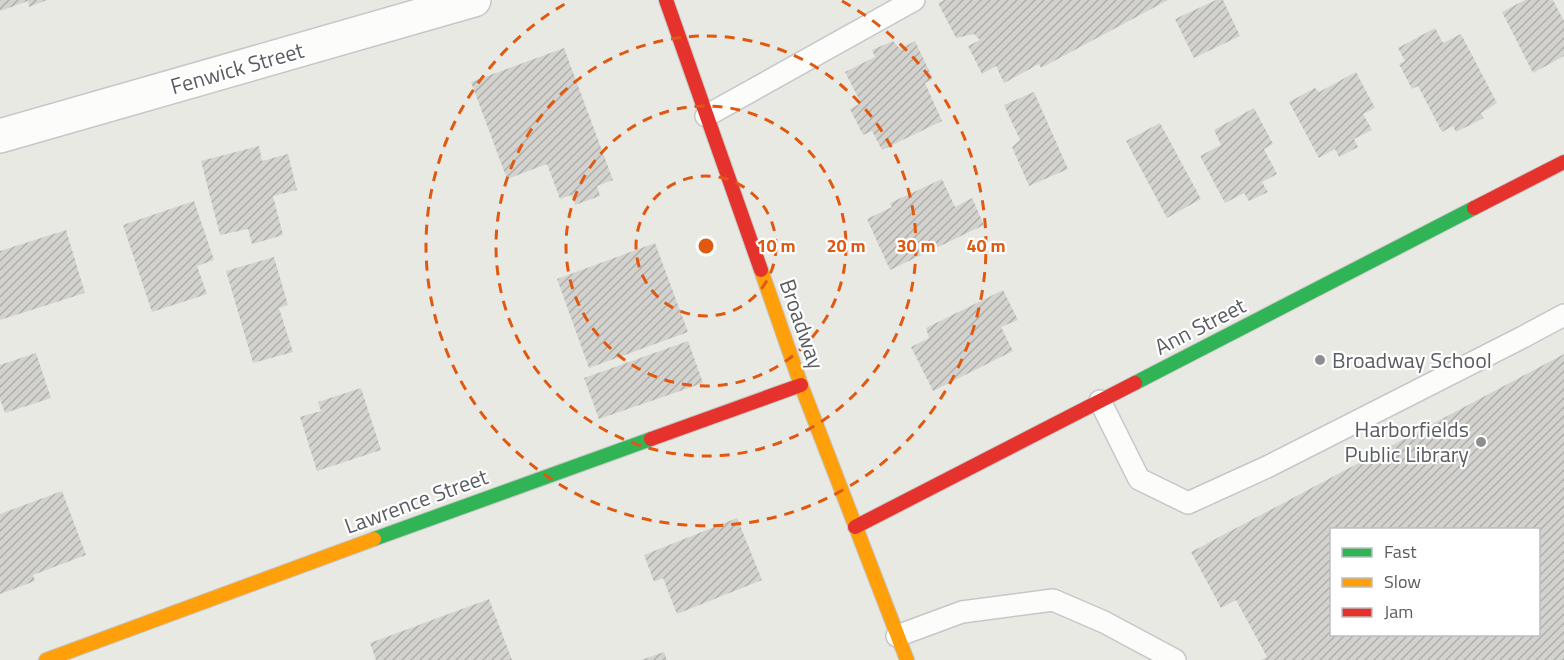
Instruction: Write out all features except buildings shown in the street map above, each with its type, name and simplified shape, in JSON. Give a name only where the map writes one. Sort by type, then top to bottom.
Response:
[{"type":"street","name":"Fenwick Street","points":[[0,136],[474,0]]},
{"type":"street","name":"Broadway","points":[[666,0],[801,385],[907,660]]},
{"type":"street","name":"Ann Street","points":[[855,527],[1564,162]]},
{"type":"street","name":"Lawrence Street","points":[[46,660],[345,549],[801,385]]},
{"type":"lane","points":[[706,116],[914,0]]},
{"type":"lane","points":[[1100,401],[1139,479],[1188,503],[1269,466],[1564,315]]},
{"type":"lane","points":[[897,636],[962,612],[1053,600],[1104,622],[1175,660]]},
{"type":"traffic: fast","points":[[1135,383],[1474,208]]},
{"type":"traffic: fast","points":[[374,539],[651,439]]},
{"type":"traffic: slow","points":[[761,270],[801,385],[907,660]]},
{"type":"traffic: slow","points":[[46,660],[374,539]]},
{"type":"traffic: jam","points":[[666,0],[761,270]]},
{"type":"traffic: jam","points":[[1474,208],[1564,162]]},
{"type":"traffic: jam","points":[[855,527],[1135,383]]},
{"type":"traffic: jam","points":[[651,439],[801,385]]},
{"type":"place","name":"Broadway School","points":[[1320,360]]},
{"type":"place","name":"Harborfields Public Library","points":[[1481,442]]}]
